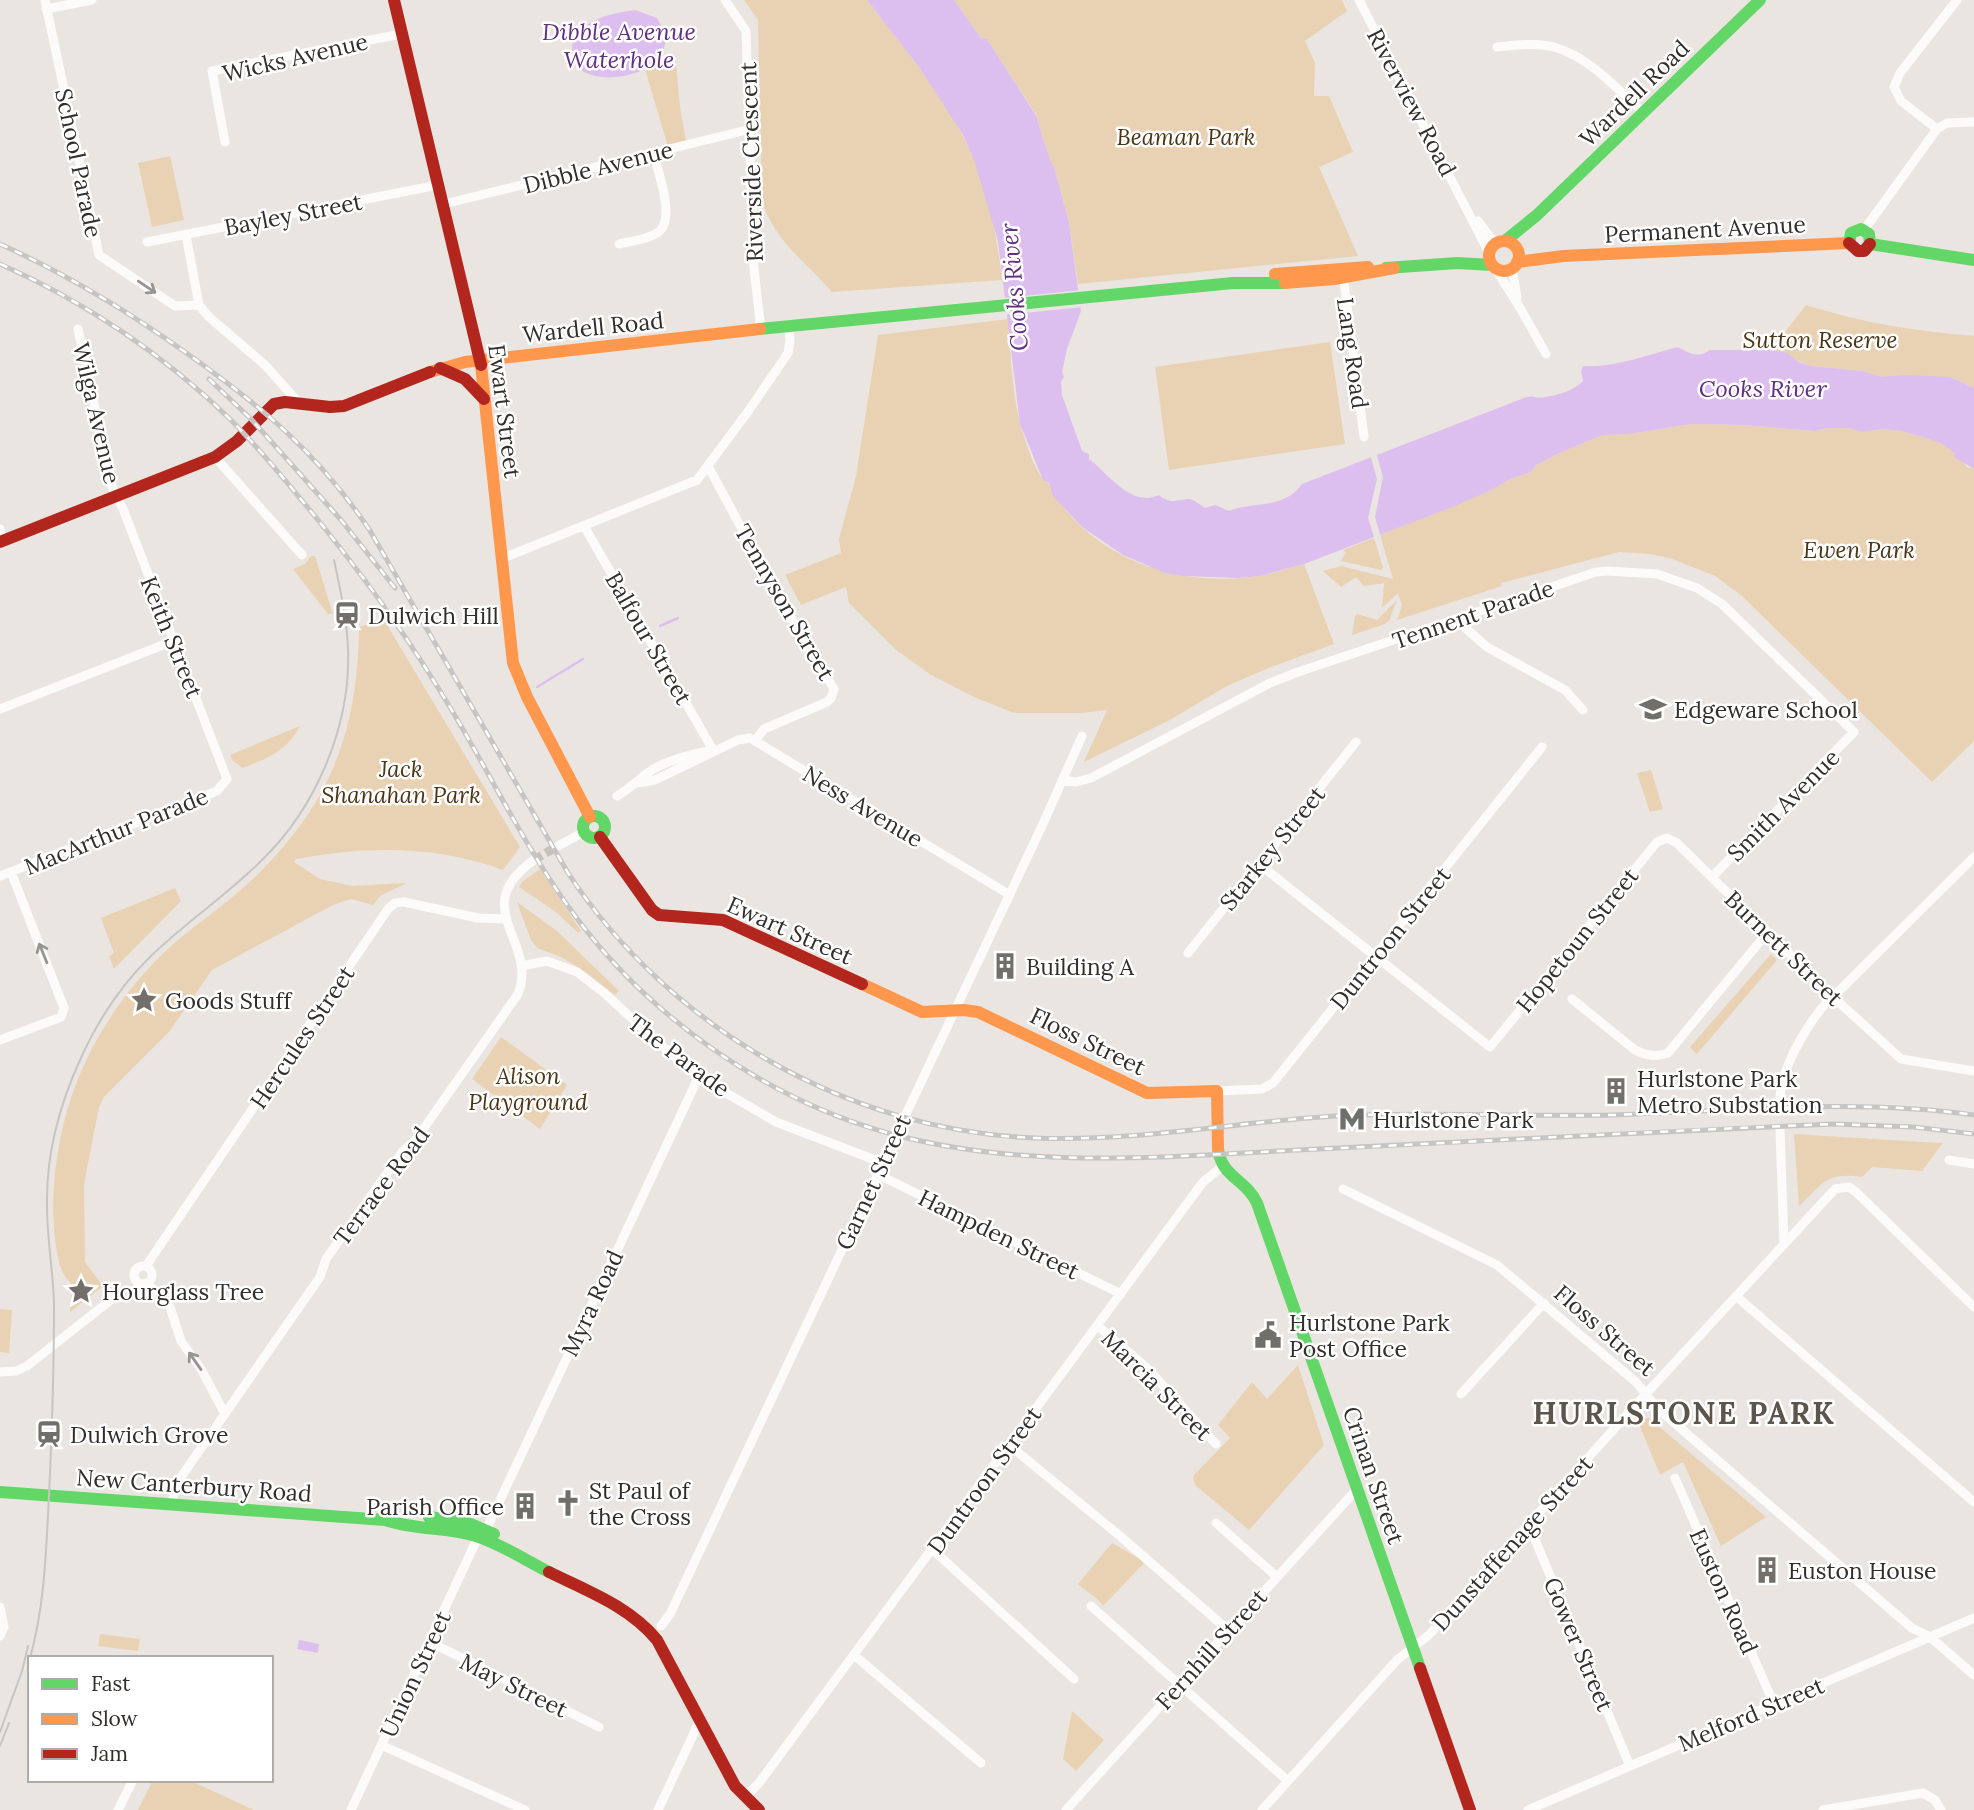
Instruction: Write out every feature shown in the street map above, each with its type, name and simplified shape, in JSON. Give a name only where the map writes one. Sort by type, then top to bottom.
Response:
[{"type":"main road","name":"Ewart Street","points":[[394,0],[480,360],[513,663],[527,697],[590,817]]},
{"type":"main road","name":"Wardell Road","points":[[1,537],[215,457],[237,441],[270,406],[281,402],[344,406],[440,368],[480,360],[1084,296],[1233,283],[1256,284],[1344,277],[1503,255],[1537,215],[1760,0]]},
{"type":"main road","points":[[1857,229],[1864,230],[1871,237],[1870,244],[1861,251],[1855,250],[1849,243],[1851,233],[1857,229]]},
{"type":"main road","name":"Permanent Avenue","points":[[1503,255],[1563,256],[1849,243]]},
{"type":"main road","points":[[1870,244],[1974,260]]},
{"type":"main road","points":[[440,368],[466,377],[474,383],[485,400]]},
{"type":"main road","points":[[590,817],[598,817],[606,824],[605,832],[600,837],[593,839],[584,832],[584,823],[590,817]]},
{"type":"main road","name":"Ewart Street","points":[[600,837],[652,910],[659,915],[723,920],[922,1012],[953,1012]]},
{"type":"main road","name":"Floss Street","points":[[953,1012],[967,1009],[978,1012],[1147,1093],[1217,1091]]},
{"type":"main road","points":[[1217,1091],[1221,1162]]},
{"type":"main road","name":"Crinan Street","points":[[1221,1162],[1254,1195],[1470,1810]]},
{"type":"main road","name":"New Canterbury Road","points":[[0,1492],[385,1520],[399,1525],[482,1533],[642,1609],[661,1626],[744,1781],[747,1795]]},
{"type":"main road","name":"New Canterbury Road","points":[[482,1533],[620,1607],[644,1624],[657,1640],[735,1786],[747,1795],[759,1810]]},
{"type":"street","points":[[46,4],[92,0]]},
{"type":"street","name":"Riverside Crescent","points":[[725,0],[746,31],[754,269],[761,330]]},
{"type":"street","name":"Riverview Road","points":[[1359,0],[1465,203],[1503,255]]},
{"type":"street","points":[[1937,128],[1901,101],[1894,87],[1900,74],[1957,0]]},
{"type":"street","name":"School Parade","points":[[46,4],[99,255],[175,306],[199,305]]},
{"type":"street","name":"Wicks Avenue","points":[[225,142],[212,71],[401,34]]},
{"type":"street","points":[[1497,47],[1556,47],[1584,61],[1644,113]]},
{"type":"street","points":[[1864,230],[1937,128],[1947,123],[1974,122]]},
{"type":"street","name":"Dibble Avenue","points":[[444,204],[751,129]]},
{"type":"street","points":[[620,244],[660,232],[667,219],[654,154]]},
{"type":"street","name":"Bayley Street","points":[[147,242],[438,185]]},
{"type":"street","points":[[186,235],[199,305],[209,317],[265,365],[299,403]]},
{"type":"street","points":[[1503,255],[1519,306],[1546,354]]},
{"type":"street","points":[[1503,255],[1519,306]]},
{"type":"street","name":"Lang Road","points":[[1344,277],[1364,437]]},
{"type":"street","points":[[501,559],[696,480],[788,353],[789,327]]},
{"type":"street","name":"Wilga Avenue","points":[[78,328],[111,487],[116,496]]},
{"type":"street","points":[[215,457],[302,555]]},
{"type":"street","name":"Tennyson Street","points":[[708,466],[779,598],[834,689],[827,702],[764,729],[755,741]]},
{"type":"street","name":"Keith Street","points":[[116,496],[227,779]]},
{"type":"street","name":"Balfour Street","points":[[584,526],[713,750]]},
{"type":"street","name":"Tennent Parade","points":[[1062,780],[1076,782],[1091,778],[1281,678],[1596,572],[1607,571],[1662,575],[1697,588],[1722,604],[1854,732]]},
{"type":"street","points":[[1455,620],[1487,647],[1565,690],[1583,710]]},
{"type":"street","points":[[0,709],[173,641]]},
{"type":"street","name":"Smith Avenue","points":[[1712,877],[1854,732]]},
{"type":"street","name":"Garnet Street","points":[[661,1626],[670,1614],[1010,895],[1082,736]]},
{"type":"street","points":[[618,796],[638,783],[665,775],[742,738],[755,741]]},
{"type":"street","name":"Ness Avenue","points":[[755,741],[1010,895]]},
{"type":"street","name":"Starkey Street","points":[[1188,953],[1356,742]]},
{"type":"street","name":"Duntroon Street","points":[[1217,1091],[1269,1086],[1542,747]]},
{"type":"street","name":"MacArthur Parade","points":[[0,876],[217,791],[227,779]]},
{"type":"street","points":[[558,846],[584,832]]},
{"type":"street","name":"Burnett Street","points":[[1667,838],[1678,843],[1832,996],[1902,1059],[1974,1070]]},
{"type":"street","name":"Hopetoun Street","points":[[1375,956],[1490,1047],[1657,842],[1667,838]]},
{"type":"street","points":[[1780,1104],[1780,1084],[1786,1068],[1825,1002],[1974,857]]},
{"type":"street","name":"Terrace Road","points":[[172,1505],[178,1483],[320,1277],[326,1259],[402,1152],[417,1138],[518,994],[522,984],[521,966],[506,919],[503,900],[511,881],[521,869],[534,860]]},
{"type":"street","points":[[1259,864],[1375,956]]},
{"type":"street","points":[[0,1040],[61,1017],[64,1008],[11,872]]},
{"type":"street","name":"Hercules Street","points":[[146,1266],[388,909],[395,903],[404,902],[478,918],[506,919]]},
{"type":"street","points":[[1572,999],[1635,1050],[1646,1055],[1668,1053],[1767,933]]},
{"type":"street","name":"The Parade","points":[[521,966],[547,961],[577,972],[699,1076],[776,1122],[883,1163]]},
{"type":"street","name":"Myra Road","points":[[482,1533],[699,1076]]},
{"type":"street","points":[[1780,1130],[1784,1244]]},
{"type":"street","points":[[1949,1160],[1974,1164]]},
{"type":"street","name":"Duntroon Street","points":[[747,1795],[759,1783],[933,1550],[1203,1182],[1221,1162]]},
{"type":"street","name":"Hampden Street","points":[[877,1174],[1121,1294]]},
{"type":"street","name":"Dunstaffenage Street","points":[[1262,1810],[1397,1660],[1429,1635],[1646,1393],[1835,1189],[1849,1187],[1974,1307]]},
{"type":"street","name":"Floss Street","points":[[1343,1189],[1497,1265],[1544,1303],[1646,1393],[1657,1408],[1912,1628],[1930,1637],[1974,1675]]},
{"type":"street","points":[[146,1283],[152,1275],[146,1266],[139,1267],[134,1274],[137,1281],[146,1283],[163,1297],[170,1307],[181,1341],[201,1369],[225,1414]]},
{"type":"street","points":[[0,1372],[22,1369],[121,1292]]},
{"type":"street","points":[[1736,1296],[1974,1502]]},
{"type":"street","points":[[1461,1394],[1544,1303]]},
{"type":"street","name":"Marcia Street","points":[[1098,1326],[1148,1369],[1216,1444]]},
{"type":"street","points":[[1009,1445],[1227,1630]]},
{"type":"street","name":"Euston Road","points":[[1675,1478],[1774,1704]]},
{"type":"street","name":"Fernhill Street","points":[[1066,1810],[1357,1489]]},
{"type":"street","points":[[1216,1523],[1276,1576]]},
{"type":"street","name":"Gower Street","points":[[1528,1523],[1630,1766]]},
{"type":"street","name":"Union Street","points":[[351,1810],[482,1533]]},
{"type":"street","points":[[933,1550],[1074,1679]]},
{"type":"street","points":[[0,1606],[4,1627],[0,1636]]},
{"type":"street","points":[[1091,1606],[1288,1781]]},
{"type":"street","name":"Melford Street","points":[[1528,1810],[1974,1618]]},
{"type":"street","name":"May Street","points":[[429,1643],[599,1727]]},
{"type":"street","points":[[854,1655],[981,1762]]},
{"type":"street","points":[[658,1810],[700,1720]]},
{"type":"street","points":[[381,1745],[525,1810]]},
{"type":"street","points":[[118,1810],[132,1782]]},
{"type":"street","points":[[1823,1810],[1917,1793],[1929,1795],[1941,1810]]},
{"type":"green space","points":[[744,0],[867,0],[930,83],[963,136],[978,170],[989,206],[1002,280],[832,292],[792,250],[775,228],[762,201],[758,20]]},
{"type":"green space","name":"Beaman Park","points":[[954,0],[1342,0],[1347,11],[1305,41],[1315,63],[1314,96],[1329,96],[1353,152],[1319,167],[1358,256],[1078,284],[1069,222],[1037,116],[987,39],[981,38]]},
{"type":"green space","points":[[675,53],[687,146],[669,150],[645,69]]},
{"type":"green space","points":[[170,156],[184,220],[152,227],[138,163]]},
{"type":"green space","name":"Sutton Reserve","points":[[1806,305],[1889,325],[1974,336],[1974,388],[1951,377],[1882,377],[1863,371],[1811,366],[1771,350]]},
{"type":"green space","points":[[1008,319],[1015,395],[1025,440],[1037,471],[1051,486],[1068,513],[1107,547],[1130,559],[1180,575],[1232,579],[1264,575],[1304,564],[1334,644],[1227,686],[1168,721],[1084,762],[1107,710],[1082,713],[1014,713],[974,697],[931,675],[895,649],[849,603],[846,587],[801,605],[785,575],[841,553],[839,539],[856,476],[878,335]]},
{"type":"green space","points":[[1330,342],[1345,444],[1169,470],[1155,367]]},
{"type":"green space","name":"Ewen Park","points":[[1692,424],[1815,431],[1849,428],[1862,432],[1883,429],[1902,431],[1941,443],[1956,453],[1967,467],[1974,469],[1974,741],[1932,782],[1742,596],[1715,576],[1672,559],[1651,554],[1619,552],[1501,583],[1502,586],[1397,620],[1402,605],[1398,593],[1382,608],[1384,583],[1364,586],[1356,577],[1341,587],[1323,571],[1341,566],[1393,579],[1380,535],[1487,492],[1531,472],[1535,466],[1557,454],[1603,435],[1629,434]]},
{"type":"green space","points":[[1374,538],[1383,568],[1381,570],[1341,561],[1346,552],[1343,550]]},
{"type":"green space","points":[[311,556],[315,556],[333,614],[328,614],[293,569],[305,564]]},
{"type":"green space","points":[[1397,600],[1389,621],[1352,635],[1355,616],[1358,614],[1377,620]]},
{"type":"green space","name":"Jack Shanahan Park","points":[[384,620],[520,847],[503,870],[452,856],[401,850],[348,852],[296,859],[294,862],[320,879],[352,886],[407,883],[380,896],[373,905],[351,899],[333,905],[212,970],[169,1032],[104,1097],[99,1107],[84,1184],[85,1262],[103,1286],[70,1312],[71,1285],[61,1269],[56,1246],[54,1183],[65,1118],[87,1059],[109,1019],[151,966],[249,882],[283,847],[304,820],[336,762],[346,731],[353,699],[359,627]]},
{"type":"green space","points":[[300,726],[283,748],[243,768],[233,761],[230,755]]},
{"type":"green space","points":[[1651,770],[1663,809],[1650,812],[1637,773]]},
{"type":"green space","points":[[540,869],[581,931],[578,933],[556,912],[519,887]]},
{"type":"green space","points":[[175,888],[181,901],[114,969],[109,956],[114,953],[101,918]]},
{"type":"green space","points":[[517,902],[557,931],[619,991],[615,995],[561,957],[537,948],[531,940]]},
{"type":"green space","points":[[1771,954],[1777,960],[1697,1054],[1690,1047]]},
{"type":"green space","name":"Alison Playground","points":[[501,1037],[567,1085],[540,1129],[472,1079]]},
{"type":"green space","points":[[1794,1134],[1943,1143],[1922,1171],[1872,1167],[1862,1177],[1832,1178],[1820,1185],[1799,1206]]},
{"type":"green space","points":[[0,1309],[12,1310],[9,1353],[0,1352]]},
{"type":"green space","points":[[1298,1365],[1324,1445],[1249,1530],[1195,1485],[1193,1476],[1230,1438],[1218,1425],[1252,1382],[1267,1399]]},
{"type":"green space","points":[[1649,1418],[1766,1517],[1721,1546],[1683,1462],[1660,1475],[1639,1424]]},
{"type":"green space","points":[[1112,1543],[1145,1562],[1103,1606],[1078,1584]]},
{"type":"green space","points":[[100,1634],[140,1639],[138,1651],[98,1646]]},
{"type":"green space","points":[[1072,1711],[1104,1740],[1076,1771],[1063,1759]]},
{"type":"green space","points":[[152,1782],[193,1782],[254,1810],[138,1810]]},
{"type":"water","name":"Cooks River","points":[[867,0],[954,0],[981,38],[987,39],[1037,117],[1069,222],[1081,311],[1067,349],[1062,372],[1062,395],[1082,451],[1089,454],[1089,459],[1121,488],[1139,497],[1159,495],[1170,501],[1190,499],[1205,508],[1215,505],[1229,511],[1278,501],[1295,492],[1302,484],[1524,398],[1546,397],[1571,389],[1583,381],[1583,366],[1619,363],[1678,347],[1698,355],[1710,350],[1771,350],[1787,353],[1799,362],[1811,366],[1863,371],[1882,377],[1951,377],[1974,388],[1974,469],[1954,457],[1955,453],[1941,443],[1902,431],[1883,429],[1862,432],[1849,428],[1828,428],[1815,431],[1692,424],[1629,434],[1603,435],[1557,454],[1535,466],[1531,472],[1455,506],[1304,564],[1260,576],[1239,578],[1165,573],[1123,555],[1082,527],[1053,496],[1049,483],[1043,480],[1020,424],[998,241],[974,160],[963,135],[921,70]]},
{"type":"water","name":"Dibble Avenue Waterhole","points":[[635,10],[657,18],[667,37],[655,63],[638,72],[619,77],[588,74],[580,68],[574,61],[572,50],[574,39],[580,30],[599,18]]},
{"type":"water","points":[[299,1640],[319,1644],[318,1653],[297,1649]]},
{"type":"pier","points":[[1082,290],[1084,307],[1004,315],[1003,298]]},
{"type":"pier","points":[[1376,452],[1383,477],[1375,517],[1381,538],[1375,540],[1368,518],[1377,479],[1370,454]]},
{"type":"waterway","points":[[660,626],[678,618]]},
{"type":"waterway","points":[[537,687],[583,659]]},
{"type":"tunnel","points":[[534,860],[558,846]]},
{"type":"tram line","points":[[30,1656],[42,1598],[47,1537],[54,1303],[47,1187],[51,1150],[60,1113],[87,1046],[102,1018],[130,979],[164,944],[261,861],[281,840],[313,791],[336,736],[347,678],[346,626],[334,560]]},
{"type":"tram line","points":[[0,1732],[28,1646]]},
{"type":"tram line","points":[[0,1746],[9,1723]]},
{"type":"railway","points":[[0,244],[72,280],[163,337],[238,391],[308,453],[369,529],[568,873],[610,929],[658,979],[711,1023],[770,1061],[832,1092],[897,1115],[965,1131],[1035,1138],[1110,1137],[1370,1115],[1613,1115],[1839,1106],[1974,1115]]},
{"type":"railway","points":[[0,264],[62,295],[122,331],[205,395],[242,431],[318,520],[394,620],[453,711],[554,886],[603,950],[636,986],[712,1049],[797,1099],[842,1118],[938,1145],[989,1152],[1092,1158],[1195,1156],[1833,1124],[1914,1127],[1974,1134]]},
{"type":"railway","points":[[209,379],[251,419],[341,520],[395,588]]},
{"type":"traffic: fast","points":[[1505,241],[1537,215],[1760,0]]},
{"type":"traffic: fast","points":[[1849,243],[1851,233],[1861,229],[1869,234],[1870,244]]},
{"type":"traffic: fast","points":[[1870,244],[1974,260]]},
{"type":"traffic: fast","points":[[1386,268],[1457,263],[1492,265]]},
{"type":"traffic: fast","points":[[760,329],[1233,283],[1285,283]]},
{"type":"traffic: fast","points":[[594,816],[602,819],[605,827],[602,835],[594,838],[586,835],[583,827],[586,819],[594,816]]},
{"type":"traffic: fast","points":[[1218,1149],[1220,1159],[1229,1173],[1247,1189],[1257,1203],[1420,1668]]},
{"type":"traffic: fast","points":[[0,1492],[385,1520],[476,1536],[549,1572]]},
{"type":"traffic: fast","points":[[429,1517],[466,1522],[494,1534]]},
{"type":"traffic: slow","points":[[1504,241],[1510,242],[1518,250],[1519,256],[1518,262],[1510,270],[1504,271],[1498,270],[1490,262],[1489,256],[1490,250],[1498,242],[1504,241]]},
{"type":"traffic: slow","points":[[1517,262],[1563,256],[1849,243]]},
{"type":"traffic: slow","points":[[1275,274],[1368,267]]},
{"type":"traffic: slow","points":[[1285,283],[1334,279],[1394,268]]},
{"type":"traffic: slow","points":[[430,372],[465,362],[760,329]]},
{"type":"traffic: slow","points":[[481,365],[513,663],[527,697],[590,817]]},
{"type":"traffic: slow","points":[[862,984],[922,1012],[978,1012],[1147,1093],[1217,1091],[1218,1149]]},
{"type":"traffic: jam","points":[[394,0],[481,365]]},
{"type":"traffic: jam","points":[[1849,243],[1858,251],[1864,251],[1870,244]]},
{"type":"traffic: jam","points":[[440,368],[465,379],[484,399]]},
{"type":"traffic: jam","points":[[0,542],[215,457],[237,441],[274,404],[285,402],[344,406],[430,372]]},
{"type":"traffic: jam","points":[[600,837],[652,910],[659,915],[723,920],[862,984]]},
{"type":"traffic: jam","points":[[549,1572],[621,1609],[657,1640],[735,1786],[759,1810]]},
{"type":"traffic: jam","points":[[1420,1668],[1470,1810]]},
{"type":"place","name":"Dulwich Hill","points":[[347,615]]},
{"type":"place","name":"Edgeware School","points":[[1653,709]]},
{"type":"place","name":"Building A","points":[[1005,966]]},
{"type":"place","name":"Goods Stuff","points":[[144,1000]]},
{"type":"place","name":"Hurlstone Park Metro Substation","points":[[1616,1091]]},
{"type":"place","name":"Hurlstone Park","points":[[1352,1119]]},
{"type":"place","name":"Hourglass Tree","points":[[81,1291]]},
{"type":"place","name":"Hurlstone Park Post Office","points":[[1268,1335]]},
{"type":"place","name":"Dulwich Grove","points":[[49,1434]]},
{"type":"place","name":"St Paul of the Cross","points":[[568,1503]]},
{"type":"place","name":"Parish Office","points":[[525,1506]]},
{"type":"place","name":"Euston House","points":[[1767,1570]]},
{"type":"district","name":"HURLSTONE PARK","points":[[1684,1413]]}]
